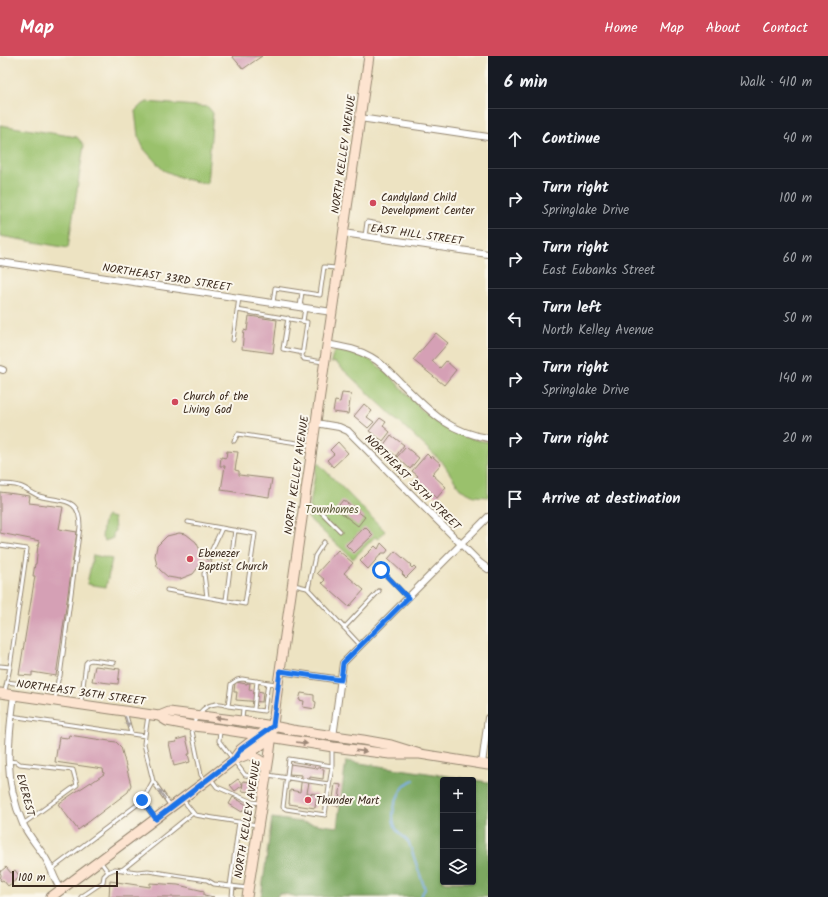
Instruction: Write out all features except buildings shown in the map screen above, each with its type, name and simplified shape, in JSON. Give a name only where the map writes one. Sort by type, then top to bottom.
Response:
[{"type":"main road","name":"NORTH KELLEY AVENUE","points":[[248,893],[267,775],[278,684],[369,56]]},
{"type":"main road","name":"NORTHEAST 36TH STREET","points":[[6,694],[124,710],[159,716],[167,721],[193,726],[333,747],[390,754],[420,754]]},
{"type":"main road","name":"NORTHEAST 36TH STREET","points":[[159,716],[169,712],[241,721],[390,746],[420,754],[485,764]]},
{"type":"main road","points":[[51,897],[208,780],[233,760],[241,749],[273,726]]},
{"type":"main road","points":[[233,760],[249,754],[272,737]]},
{"type":"main road","points":[[333,737],[333,747]]},
{"type":"main road","points":[[249,754],[261,761],[267,775]]},
{"type":"street","points":[[360,118],[488,137]]},
{"type":"street","name":"EAST HILL STREET","points":[[343,233],[488,254]]},
{"type":"street","name":"NORTHEAST 33RD STREET","points":[[0,262],[332,312]]},
{"type":"street","points":[[327,344],[358,350],[372,358],[382,364],[428,409],[444,422],[461,431],[488,438]]},
{"type":"street","name":"NORTHEAST 35TH STREET","points":[[316,423],[339,427],[348,432],[480,563],[488,569]]},
{"type":"street","points":[[333,737],[343,663],[488,517]]},
{"type":"street","points":[[280,671],[341,680]]},
{"type":"street","name":"EVEREST","points":[[6,694],[11,716],[8,745],[9,775],[16,803],[29,834],[47,860],[55,881],[61,889]]},
{"type":"street","points":[[485,764],[488,718]]},
{"type":"lane","points":[[365,236],[367,222],[379,224],[380,238]]},
{"type":"lane","points":[[273,303],[275,288],[320,295],[324,267],[338,268]]},
{"type":"lane","points":[[302,292],[303,321]]},
{"type":"lane","points":[[233,340],[239,298]]},
{"type":"lane","points":[[237,310],[307,322],[302,356],[304,359],[324,362]]},
{"type":"lane","points":[[288,318],[284,349],[303,353]]},
{"type":"lane","points":[[234,441],[238,434],[313,445]]},
{"type":"lane","points":[[0,484],[19,486],[39,496],[69,501],[78,512],[80,519],[60,676],[55,701]]},
{"type":"lane","points":[[304,504],[318,509],[340,531]]},
{"type":"lane","points":[[167,590],[245,604],[255,534],[188,522]]},
{"type":"lane","points":[[208,558],[222,528]]},
{"type":"lane","points":[[226,600],[236,530]]},
{"type":"lane","points":[[308,590],[315,556],[324,542]]},
{"type":"lane","points":[[0,545],[27,549],[6,694]]},
{"type":"lane","points":[[206,567],[204,574],[206,597]]},
{"type":"lane","points":[[381,570],[408,598]]},
{"type":"lane","points":[[293,585],[308,590],[361,646]]},
{"type":"lane","points":[[344,628],[379,591]]},
{"type":"lane","points":[[80,704],[86,663],[91,660],[114,663]]},
{"type":"lane","points":[[0,666],[10,667]]},
{"type":"lane","points":[[228,706],[231,684],[237,680],[242,679],[278,684]]},
{"type":"lane","points":[[254,709],[258,681]]},
{"type":"lane","points":[[7,682],[57,688]]},
{"type":"lane","points":[[262,803],[252,802],[217,787],[201,775],[192,732],[197,715],[203,708],[216,704],[264,711],[268,683]]},
{"type":"lane","points":[[241,721],[243,708]]},
{"type":"lane","points":[[124,710],[131,733]]},
{"type":"lane","points":[[148,714],[144,744],[153,781],[171,807]]},
{"type":"lane","points":[[11,716],[145,736]]},
{"type":"lane","points":[[220,729],[218,741],[245,776],[267,775],[329,784]]},
{"type":"lane","points":[[332,766],[289,759],[283,807],[286,809],[325,815],[332,766],[333,747]]},
{"type":"lane","points":[[8,761],[17,762],[20,764],[73,770],[77,785],[24,824]]},
{"type":"lane","points":[[51,870],[142,800],[153,781]]},
{"type":"lane","points":[[182,799],[195,815],[259,825]]},
{"type":"lane","points":[[142,800],[156,819]]},
{"type":"lane","points":[[122,870],[194,813]]},
{"type":"lane","points":[[232,897],[239,822]]},
{"type":"lane","points":[[100,860],[108,872]]},
{"type":"lane","points":[[81,897],[103,882],[104,876],[111,870],[137,872],[148,871],[208,880],[214,884],[232,886],[248,893]]},
{"type":"green space","points":[[147,102],[208,107],[213,113],[207,184],[184,179],[163,170],[144,149],[138,136],[135,111]]},
{"type":"green space","points":[[0,125],[77,137],[84,145],[68,248],[0,236]]},
{"type":"green space","points":[[342,349],[358,354],[373,362],[391,377],[424,412],[442,426],[464,436],[488,442],[488,497],[474,496],[460,489],[443,463],[335,362],[331,363],[334,353],[337,350]]},
{"type":"green space","name":"Townhomes","points":[[317,462],[385,531],[378,539],[375,537],[353,559],[308,518]]},
{"type":"green space","points":[[107,516],[114,518],[115,531],[113,532],[113,538],[105,541],[102,538],[103,523]]},
{"type":"green space","points":[[93,555],[112,559],[106,587],[87,584]]},
{"type":"green space","points":[[346,761],[454,777],[440,777],[440,885],[476,885],[476,780],[488,782],[488,897],[299,897],[279,893],[277,897],[261,897],[272,818],[337,827]]},
{"type":"waterway","points":[[414,780],[404,787],[400,793],[394,806],[393,820],[397,831],[409,843],[425,889],[420,897]]},
{"type":"place","name":"Candyland Child Development Center","points":[[373,203]]},
{"type":"place","name":"Church of the Living God","points":[[175,402]]},
{"type":"place","name":"Ebenezer Baptist Church","points":[[190,559]]},
{"type":"place","name":"Thunder Mart","points":[[308,800]]},
{"type":"route","points":[[142,800],[156,819],[233,760],[241,749],[273,726],[280,671],[341,680],[343,663],[408,598],[381,570]]}]
